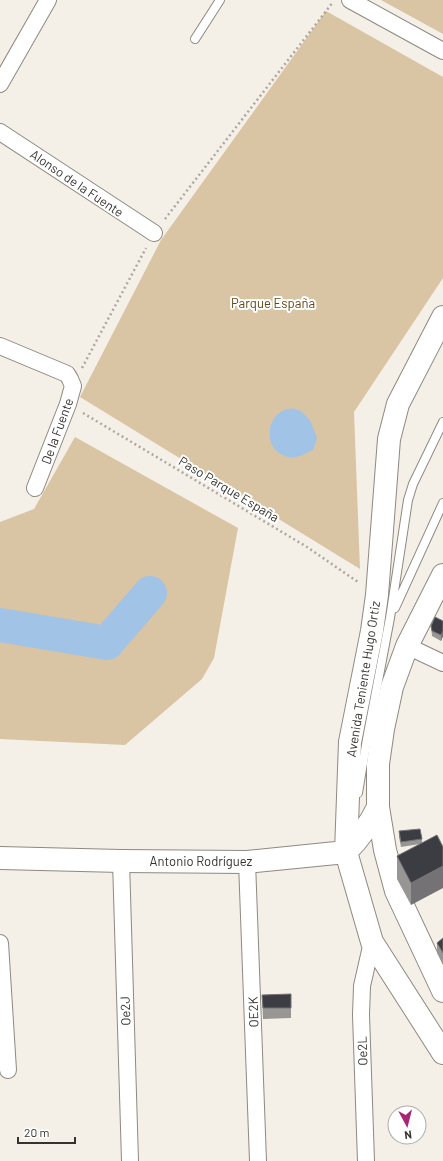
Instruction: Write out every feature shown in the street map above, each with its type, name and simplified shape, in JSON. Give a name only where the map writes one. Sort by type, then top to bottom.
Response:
[{"type":"main road","name":"Avenida Teniente Hugo Ortiz","points":[[443,317],[398,404],[389,439],[377,595],[372,631],[350,742],[346,852],[372,942],[443,1052]]},
{"type":"main road","points":[[443,575],[406,646],[392,687],[383,729],[378,764],[378,807],[384,850],[396,891],[443,991]]},
{"type":"main road","points":[[346,852],[358,841],[366,830],[378,807]]},
{"type":"main road","name":"Antonio Rodríguez","points":[[0,858],[248,862],[346,852]]},
{"type":"street","points":[[0,84],[48,0]]},
{"type":"street","points":[[350,0],[443,51]]},
{"type":"street","name":"Alonso de la Fuente","points":[[0,132],[154,233]]},
{"type":"street","points":[[0,346],[70,380]]},
{"type":"street","name":"De la Fuente","points":[[35,488],[68,404],[70,380]]},
{"type":"street","points":[[406,646],[443,663]]},
{"type":"street","name":"Oe2J","points":[[121,861],[130,1161]]},
{"type":"street","name":"OE2K","points":[[248,862],[258,1161]]},
{"type":"street","name":"Oe2L","points":[[366,1161],[360,1014],[362,986],[372,942]]},
{"type":"street","points":[[0,943],[8,1070]]},
{"type":"lane","points":[[195,39],[220,0]]},
{"type":"lane","points":[[357,800],[390,618],[408,500],[413,484],[443,422]]},
{"type":"lane","points":[[390,618],[443,503]]},
{"type":"lane","points":[[346,852],[354,834],[356,820]]},
{"type":"path","points":[[70,380],[154,233],[335,0]]},
{"type":"path","name":"Paso Parque España","points":[[68,404],[307,547],[377,595]]},
{"type":"green space","points":[[381,0],[443,0],[443,34]]},
{"type":"green space","name":"Parque España","points":[[326,11],[443,77],[443,278],[354,412],[360,569],[80,397],[161,240]]},
{"type":"green space","points":[[75,437],[238,528],[214,658],[202,679],[125,745],[0,739],[0,522],[34,509]]},
{"type":"water","points":[[293,408],[302,412],[310,420],[317,438],[313,450],[295,457],[289,457],[281,454],[271,443],[270,428],[277,415],[284,410]]},
{"type":"building","points":[[435,617],[443,621],[443,631],[441,635],[432,631],[431,626]]},
{"type":"building","points":[[420,829],[422,839],[401,842],[399,831]]},
{"type":"building","points":[[437,835],[443,847],[443,866],[411,883],[397,856]]},
{"type":"building","points":[[443,938],[443,953],[437,943]]},
{"type":"building","points":[[291,994],[291,1008],[263,1008],[262,995]]},
{"type":"waterway","points":[[0,625],[107,643],[150,593]]}]
